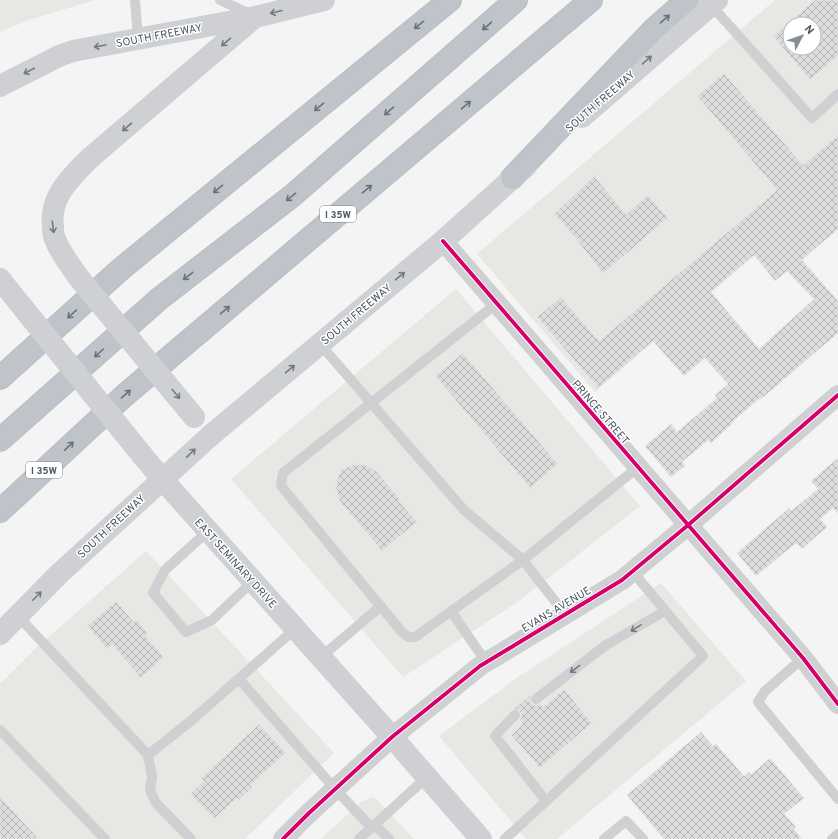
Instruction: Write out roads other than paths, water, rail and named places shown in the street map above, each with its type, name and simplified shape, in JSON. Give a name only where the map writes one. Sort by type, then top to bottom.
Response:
[{"type":"highway","points":[[0,378],[121,269],[450,0]]},
{"type":"highway","points":[[0,440],[159,299],[292,196],[516,0]]},
{"type":"highway","name":"I 35W","points":[[0,511],[124,395],[591,0]]},
{"type":"highway","points":[[512,178],[654,28],[687,0]]},
{"type":"main road","name":"SOUTH FREEWAY","points":[[0,86],[59,56],[73,51],[255,17],[324,0]]},
{"type":"main road","name":"SOUTH FREEWAY","points":[[0,634],[59,574],[210,436],[443,241],[512,178],[714,3]]},
{"type":"main road","points":[[210,436],[79,278],[54,238],[52,219],[55,203],[61,190],[90,158],[255,17]]},
{"type":"main road","name":"EAST SEMINARY DRIVE","points":[[0,279],[162,480],[392,737],[481,839]]},
{"type":"street","name":"PRINCE STREET","points":[[443,241],[687,526],[803,658],[838,704]]},
{"type":"street","name":"EVANS AVENUE","points":[[283,839],[392,737],[486,662],[622,580],[687,526],[838,395]]},
{"type":"lane","points":[[135,0],[138,39]]},
{"type":"lane","points":[[220,0],[255,17]]},
{"type":"lane","points":[[714,3],[812,118],[838,94]]},
{"type":"lane","points":[[496,304],[283,474],[281,485],[381,606],[408,637],[415,637],[523,560],[638,468]]},
{"type":"lane","points":[[320,344],[464,510],[523,560],[565,614]]},
{"type":"lane","points":[[208,531],[165,570],[153,593],[186,632],[212,620],[253,582]]},
{"type":"lane","points":[[505,839],[703,656],[632,571]]},
{"type":"lane","points":[[320,657],[381,606]]},
{"type":"lane","points":[[451,611],[486,662]]},
{"type":"lane","points":[[536,699],[606,645],[665,611]]},
{"type":"lane","points":[[18,616],[148,755],[152,778],[150,790],[156,803],[190,839]]},
{"type":"lane","points":[[148,755],[192,720],[295,629]]},
{"type":"lane","points":[[803,658],[765,691],[758,702],[838,799]]},
{"type":"lane","points":[[239,679],[335,789],[388,839]]},
{"type":"lane","points":[[516,715],[495,736],[546,801]]},
{"type":"lane","points":[[1,734],[105,839]]},
{"type":"lane","points":[[360,839],[427,777]]},
{"type":"lane","points":[[604,839],[626,821],[643,839]]},
{"type":"lane","points":[[832,839],[838,834]]}]
